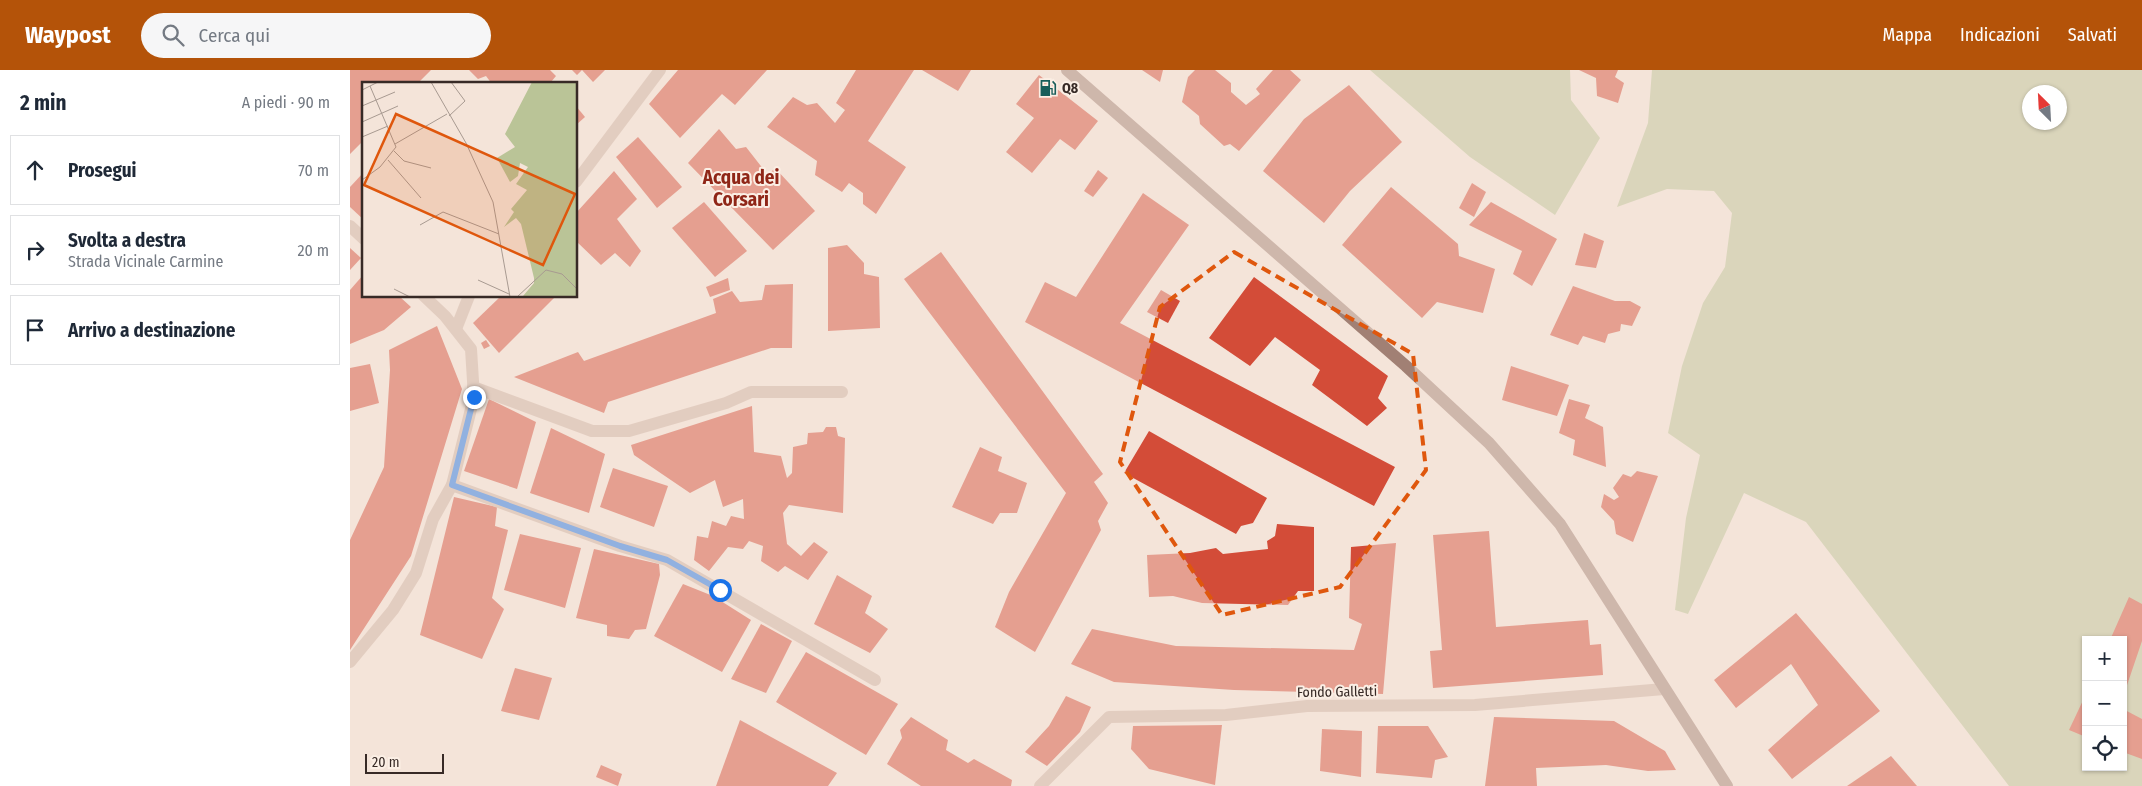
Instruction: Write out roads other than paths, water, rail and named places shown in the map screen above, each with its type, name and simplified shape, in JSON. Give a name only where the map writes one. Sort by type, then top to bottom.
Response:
[{"type":"main road","points":[[1067,70],[1406,366],[1489,443],[1560,524],[1727,786]]},
{"type":"street","points":[[578,179],[660,70]]},
{"type":"street","points":[[350,226],[362,237]]},
{"type":"street","points":[[350,662],[393,610],[416,573],[433,519],[452,485],[474,397],[471,349],[456,329],[426,298]]},
{"type":"street","points":[[456,329],[468,298]]},
{"type":"street","points":[[473,387],[592,431],[629,431],[726,403],[751,392],[842,392]]},
{"type":"street","points":[[452,485],[620,546],[667,560],[875,680]]},
{"type":"street","name":"Fondo Galletti","points":[[1040,786],[1109,717],[1226,715],[1307,706],[1475,705],[1664,689]]},
{"type":"place","name":"Q8","points":[[1048,88]]},
{"type":"district","name":"Acqua dei Corsari","points":[[741,188]]}]
